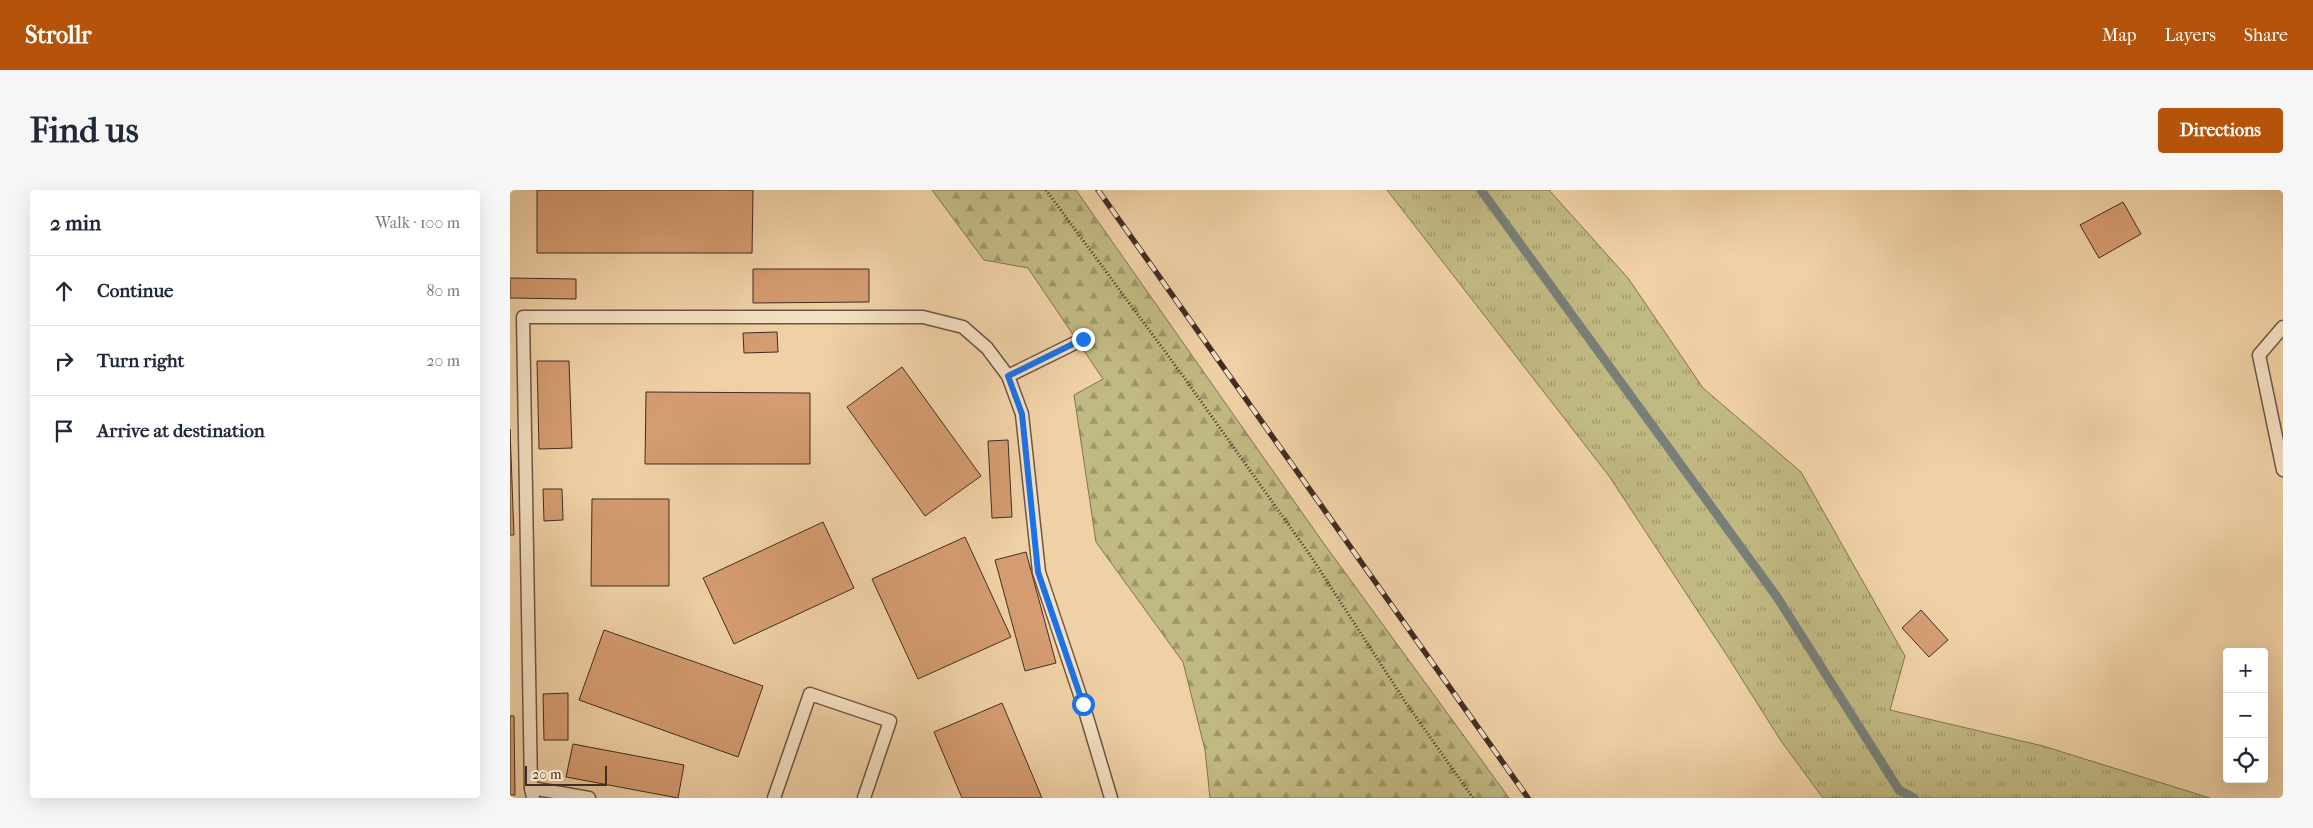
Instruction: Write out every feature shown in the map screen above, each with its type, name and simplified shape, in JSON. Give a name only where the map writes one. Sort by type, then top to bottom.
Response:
[{"type":"lane","points":[[589,798],[532,793],[523,317],[923,317],[963,326],[987,348],[1008,376],[1022,414],[1038,572],[1083,704],[1111,798]]},
{"type":"lane","points":[[2283,327],[2260,355],[2283,470]]},
{"type":"lane","points":[[1008,376],[1083,339]]},
{"type":"lane","points":[[774,798],[810,694],[890,722],[864,798]]},
{"type":"path","points":[[1046,190],[1183,376],[1310,555],[1406,703],[1473,798]]},
{"type":"green space","points":[[932,190],[1076,190],[1322,541],[1509,798],[1210,798],[1205,750],[1183,662],[1096,542],[1074,395],[1103,379],[1028,268],[984,260]]},
{"type":"green space","points":[[1387,190],[1549,190],[1628,278],[1703,388],[1801,472],[1905,656],[1890,710],[2043,746],[2210,798],[1823,798],[1781,741],[1609,476]]},
{"type":"building","points":[[537,190],[753,190],[752,253],[537,253]]},
{"type":"building","points":[[2123,202],[2141,234],[2099,258],[2080,225]]},
{"type":"building","points":[[753,269],[869,269],[869,302],[753,303]]},
{"type":"building","points":[[510,278],[576,279],[576,299],[510,298]]},
{"type":"building","points":[[777,332],[778,352],[744,353],[743,333]]},
{"type":"building","points":[[537,361],[569,361],[572,448],[539,449]]},
{"type":"building","points":[[902,367],[981,476],[925,516],[847,407]]},
{"type":"building","points":[[646,392],[810,393],[810,464],[645,464]]},
{"type":"building","points":[[510,429],[514,535],[510,535]]},
{"type":"building","points":[[1008,440],[1012,517],[992,518],[988,441]]},
{"type":"building","points":[[543,489],[562,489],[563,520],[544,521]]},
{"type":"building","points":[[592,499],[669,499],[669,586],[591,586]]},
{"type":"building","points":[[823,522],[854,588],[734,644],[703,578]]},
{"type":"building","points":[[965,537],[1011,637],[918,679],[872,579]]},
{"type":"building","points":[[1026,552],[1056,663],[1025,671],[995,560]]},
{"type":"building","points":[[1921,610],[1948,640],[1929,657],[1902,628]]},
{"type":"building","points":[[604,630],[763,686],[738,757],[579,700]]},
{"type":"building","points":[[568,693],[568,740],[544,740],[543,694]]},
{"type":"building","points":[[1002,703],[1042,798],[962,798],[934,732]]},
{"type":"building","points":[[510,716],[514,716],[515,795],[510,795]]},
{"type":"building","points":[[573,744],[684,765],[678,798],[566,777]]},
{"type":"waterway","points":[[1481,190],[1777,597],[1899,790],[1914,798]]},
{"type":"railway","points":[[1098,190],[1528,798]]},
{"type":"route","points":[[1083,339],[1008,376],[1022,414],[1038,572],[1083,704]]}]
